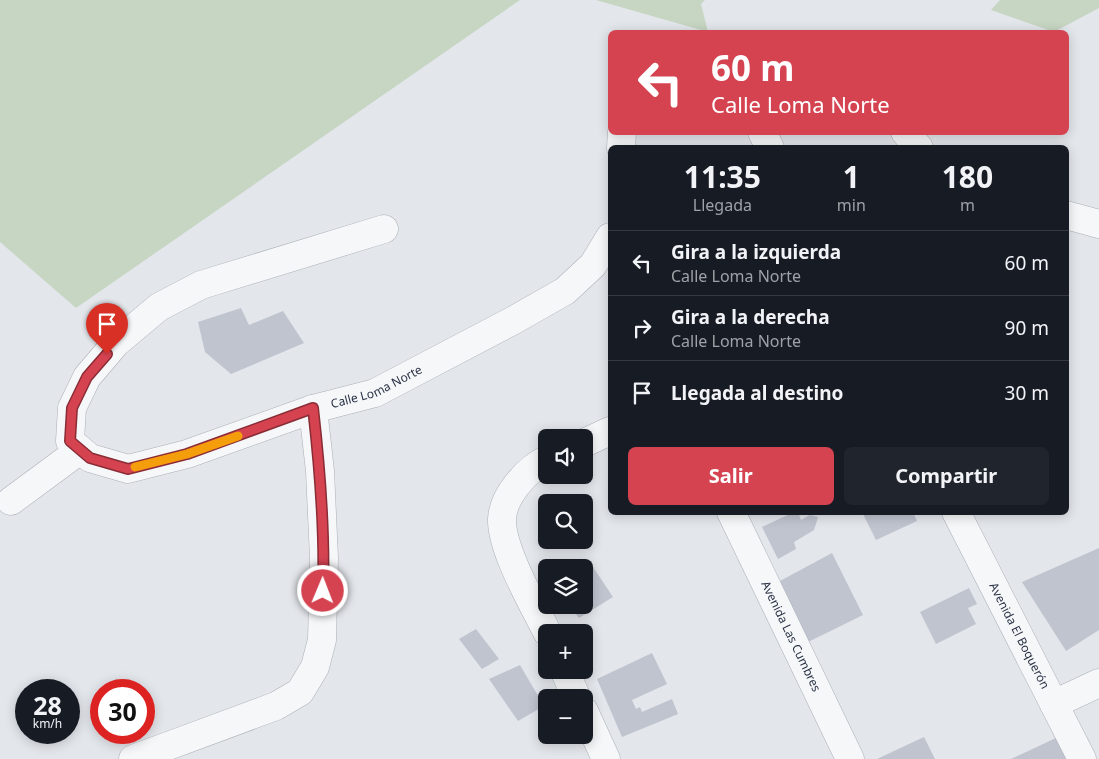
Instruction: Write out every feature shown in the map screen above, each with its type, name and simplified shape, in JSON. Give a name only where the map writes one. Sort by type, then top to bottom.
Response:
[{"type":"street","points":[[908,135],[916,145]]},
{"type":"street","points":[[1069,216],[1099,224]]},
{"type":"street","points":[[11,501],[80,450],[70,441],[72,408],[87,377],[116,343],[159,308],[201,284],[384,229]]},
{"type":"street","name":"Calle Loma Norte","points":[[80,450],[90,458],[128,469],[187,454],[313,408],[375,393],[514,320],[564,291],[593,266],[608,240]]},
{"type":"street","points":[[133,759],[276,706],[300,692],[315,667],[322,640],[324,558],[320,471],[313,408]]},
{"type":"street","points":[[593,439],[608,432]]},
{"type":"street","points":[[538,464],[533,466],[512,491],[502,518],[507,548],[543,624]]},
{"type":"street","name":"Avenida Las Cumbres","points":[[732,515],[850,759]]},
{"type":"street","name":"Avenida El Boquerón","points":[[958,515],[1082,759]]},
{"type":"street","points":[[1054,704],[1099,683]]},
{"type":"street","points":[[593,732],[604,758]]},
{"type":"green space","points":[[0,0],[520,0],[76,308],[0,242]]},
{"type":"green space","points":[[596,0],[705,0],[701,4],[708,30],[701,30]]},
{"type":"green space","points":[[1000,0],[1099,0],[1099,8],[1058,30],[1048,30],[991,10]]},
{"type":"building","points":[[241,308],[249,325],[283,311],[304,343],[231,374],[205,352],[198,322]]},
{"type":"building","points":[[788,515],[799,515],[801,520],[810,515],[818,517],[814,530],[794,542],[796,549],[778,559],[762,527]]},
{"type":"building","points":[[864,515],[914,515],[917,521],[876,540]]},
{"type":"building","points":[[1099,548],[1099,630],[1066,651],[1022,582]]},
{"type":"building","points":[[832,553],[863,615],[804,644],[780,581]]},
{"type":"building","points":[[593,567],[613,597],[593,609]]},
{"type":"building","points":[[969,588],[977,604],[968,608],[976,624],[936,644],[920,612]]},
{"type":"building","points":[[576,614],[585,614],[579,618]]},
{"type":"building","points":[[476,629],[499,659],[482,669],[459,639]]},
{"type":"building","points":[[652,653],[667,684],[632,700],[636,709],[640,707],[642,712],[672,699],[678,714],[622,737],[597,679]]},
{"type":"building","points":[[520,665],[538,696],[538,709],[518,721],[489,679]]},
{"type":"building","points":[[1060,736],[1068,759],[1011,759]]},
{"type":"building","points":[[924,737],[935,759],[877,759]]},
{"type":"slow traffic","points":[[135,467],[187,454],[238,436]]},
{"type":"route","points":[[107,354],[87,377],[72,408],[70,441],[90,458],[128,469],[187,454],[313,408],[320,471],[324,558],[323,591]]}]
